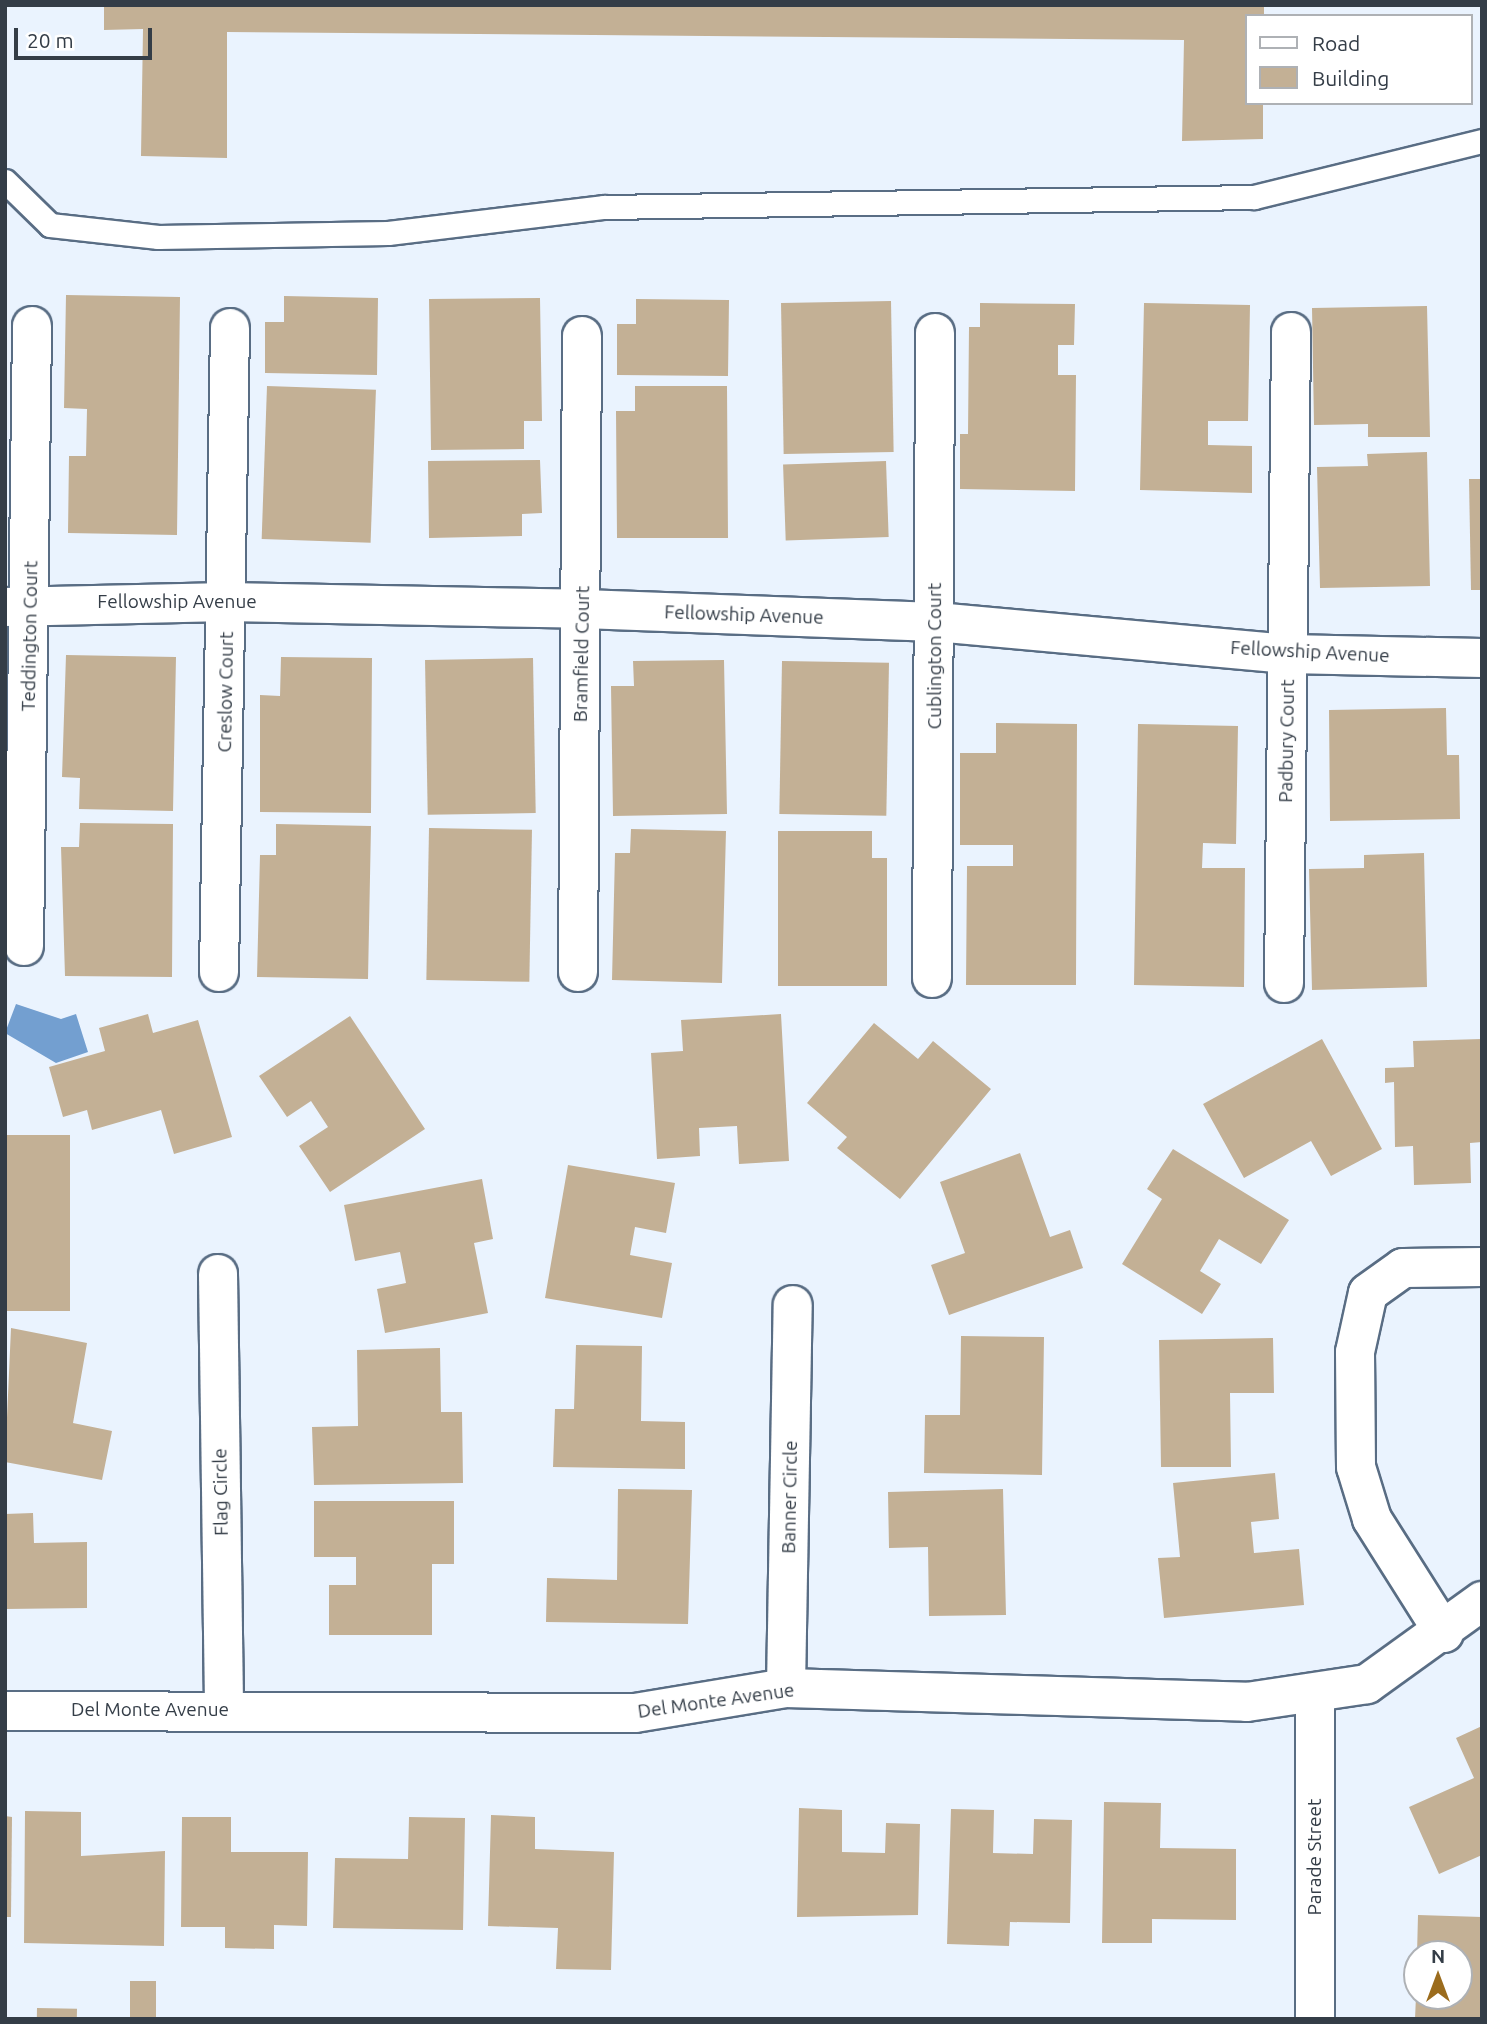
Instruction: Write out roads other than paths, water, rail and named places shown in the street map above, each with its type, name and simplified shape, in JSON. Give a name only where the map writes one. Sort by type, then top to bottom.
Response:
[{"type":"street","name":"Teddington Court","points":[[24,946],[18,604],[32,326]]},
{"type":"street","name":"Creslow Court","points":[[219,972],[228,602],[230,328]]},
{"type":"street","name":"Padbury Court","points":[[1284,983],[1291,332]]},
{"type":"street","name":"Cublington Court","points":[[932,978],[936,622],[935,333]]},
{"type":"street","name":"Bramfield Court","points":[[578,972],[583,609],[582,336]]},
{"type":"street","name":"Fellowship Avenue","points":[[18,604],[228,602],[583,609],[936,622],[1288,654],[1482,658]]},
{"type":"street","points":[[1444,1633],[1372,1518],[1356,1467],[1355,1352],[1368,1293],[1404,1268],[1482,1266]]},
{"type":"street","name":"Flag Circle","points":[[218,1274],[224,1710]]},
{"type":"street","name":"Banner Circle","points":[[786,1688],[793,1305]]},
{"type":"street","name":"Del Monte Avenue","points":[[5,1711],[635,1713],[786,1688],[1247,1702],[1315,1696],[1367,1684],[1444,1633],[1482,1601]]},
{"type":"street","name":"Parade Street","points":[[1315,1696],[1315,2019]]},
{"type":"lane","points":[[5,181],[50,225],[158,237],[388,233],[604,208],[1254,197],[1482,141]]},
{"type":"water","points":[[16,1004],[61,1019],[76,1014],[88,1052],[56,1063],[5,1033]]}]
